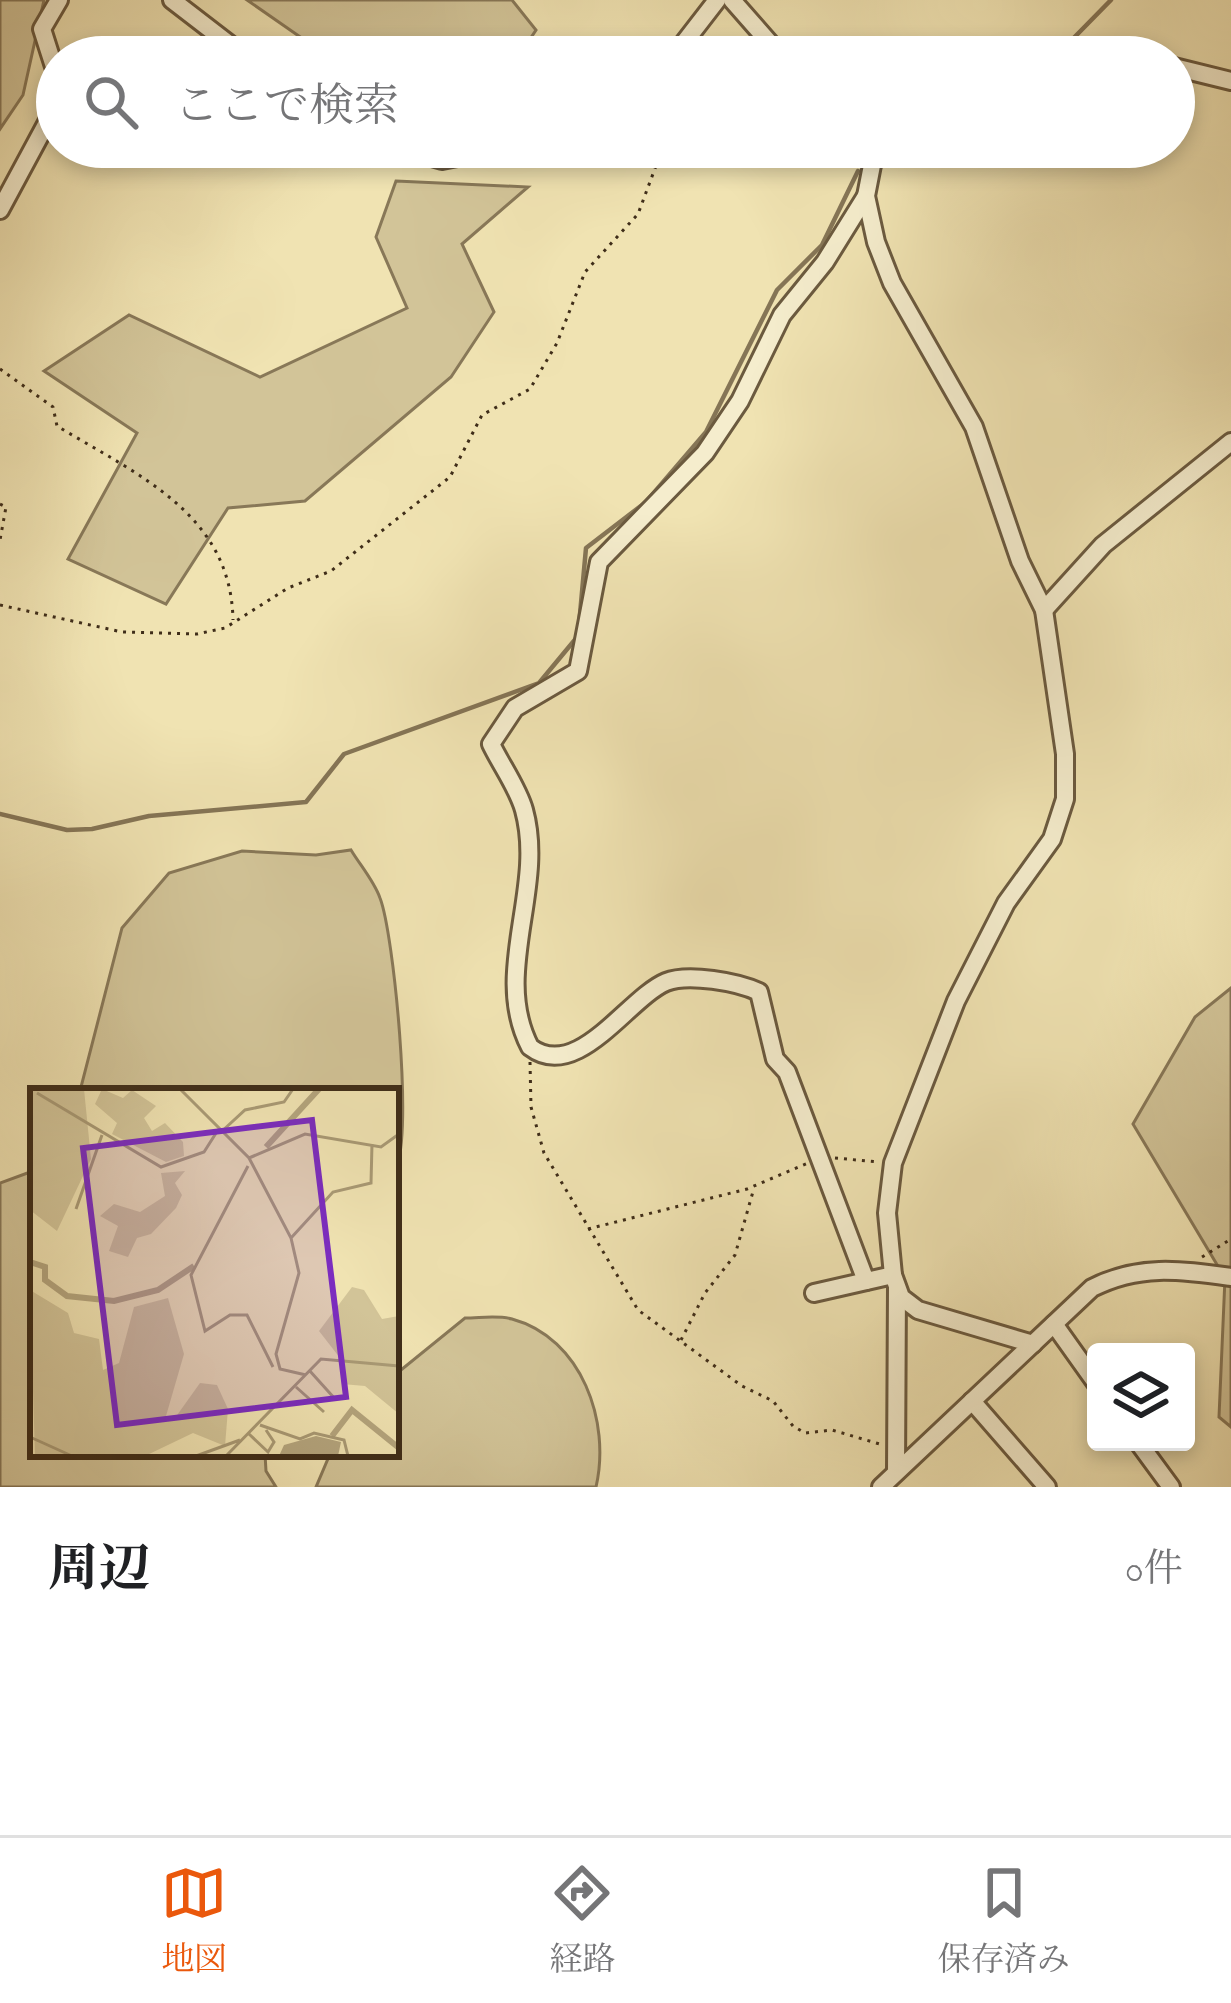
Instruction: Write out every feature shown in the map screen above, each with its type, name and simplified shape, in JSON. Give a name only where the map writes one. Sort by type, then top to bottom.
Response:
[{"type":"street","points":[[44,36],[42,29],[59,0]]},
{"type":"street","points":[[172,0],[219,36]]},
{"type":"street","points":[[689,36],[717,0]]},
{"type":"street","points":[[739,2],[766,36]]},
{"type":"street","points":[[1195,72],[1231,81]]},
{"type":"street","points":[[0,209],[36,143]]},
{"type":"street","points":[[867,168],[866,196],[892,283],[974,428],[1020,561],[1044,610],[1065,754],[1065,799],[1052,839],[1006,903],[956,1001],[892,1163],[887,1213],[895,1282],[896,1472]]},
{"type":"street","points":[[866,196],[825,262],[782,315],[740,401],[705,453],[599,562],[585,653],[578,670],[515,708],[496,729],[491,744],[524,809],[528,840],[515,976],[516,1012],[530,1047],[553,1056],[579,1048],[668,980],[742,983],[759,992],[766,1005],[775,1059],[787,1072],[805,1132],[822,1158],[866,1281]]},
{"type":"street","points":[[1044,610],[1102,545],[1231,442]]},
{"type":"street","points":[[881,1487],[1092,1288],[1121,1273],[1180,1270],[1231,1276]]},
{"type":"street","points":[[814,1293],[866,1281],[895,1282],[918,1310],[1033,1344]]},
{"type":"street","points":[[1054,1324],[1087,1370]]},
{"type":"street","points":[[972,1401],[1047,1487]]},
{"type":"street","points":[[1145,1451],[1171,1487]]},
{"type":"path","points":[[0,605],[122,632],[196,634],[233,624],[368,544],[450,477],[482,415],[530,389],[557,343],[585,272],[638,214],[655,168]]},
{"type":"path","points":[[0,369],[53,407],[57,427],[187,509],[232,584],[233,624]]},
{"type":"path","points":[[0,504],[5,507],[0,540]]},
{"type":"path","points":[[530,1047],[531,1107],[544,1153],[638,1310],[773,1401],[793,1426],[806,1433],[832,1430],[896,1449]]},
{"type":"path","points":[[587,1229],[754,1186],[822,1158],[892,1163]]},
{"type":"path","points":[[680,1342],[705,1293],[735,1255],[754,1186]]},
{"type":"path","points":[[1180,1270],[1231,1240]]},
{"type":"shaded area","points":[[0,0],[44,0],[23,95],[0,129]]},
{"type":"shaded area","points":[[247,0],[512,0],[536,30],[532,36],[299,36]]},
{"type":"shaded area","points":[[396,181],[528,187],[462,244],[494,312],[451,377],[305,501],[228,508],[166,604],[68,559],[137,433],[44,371],[129,315],[260,377],[407,308],[376,237]]},
{"type":"shaded area","points":[[351,850],[380,898],[400,1034],[403,1117],[399,1155],[399,1088],[81,1088],[122,928],[169,873],[242,851],[316,855]]},
{"type":"shaded area","points":[[1231,988],[1231,1427],[1219,1417],[1225,1278],[1133,1124],[1195,1017]]},
{"type":"shaded area","points":[[30,1172],[30,1457],[265,1457],[266,1471],[276,1487],[0,1487],[0,1183]]},
{"type":"shaded area","points":[[465,1318],[507,1318],[536,1329],[557,1344],[586,1386],[599,1436],[596,1487],[316,1487],[329,1457],[399,1457],[399,1372]]},
{"type":"waterway","points":[[1076,36],[1111,0]]},
{"type":"waterway","points":[[0,814],[67,830],[149,816],[306,802],[344,754],[539,683],[578,636],[586,548],[646,502],[706,432],[777,290],[822,245],[858,171]]}]
